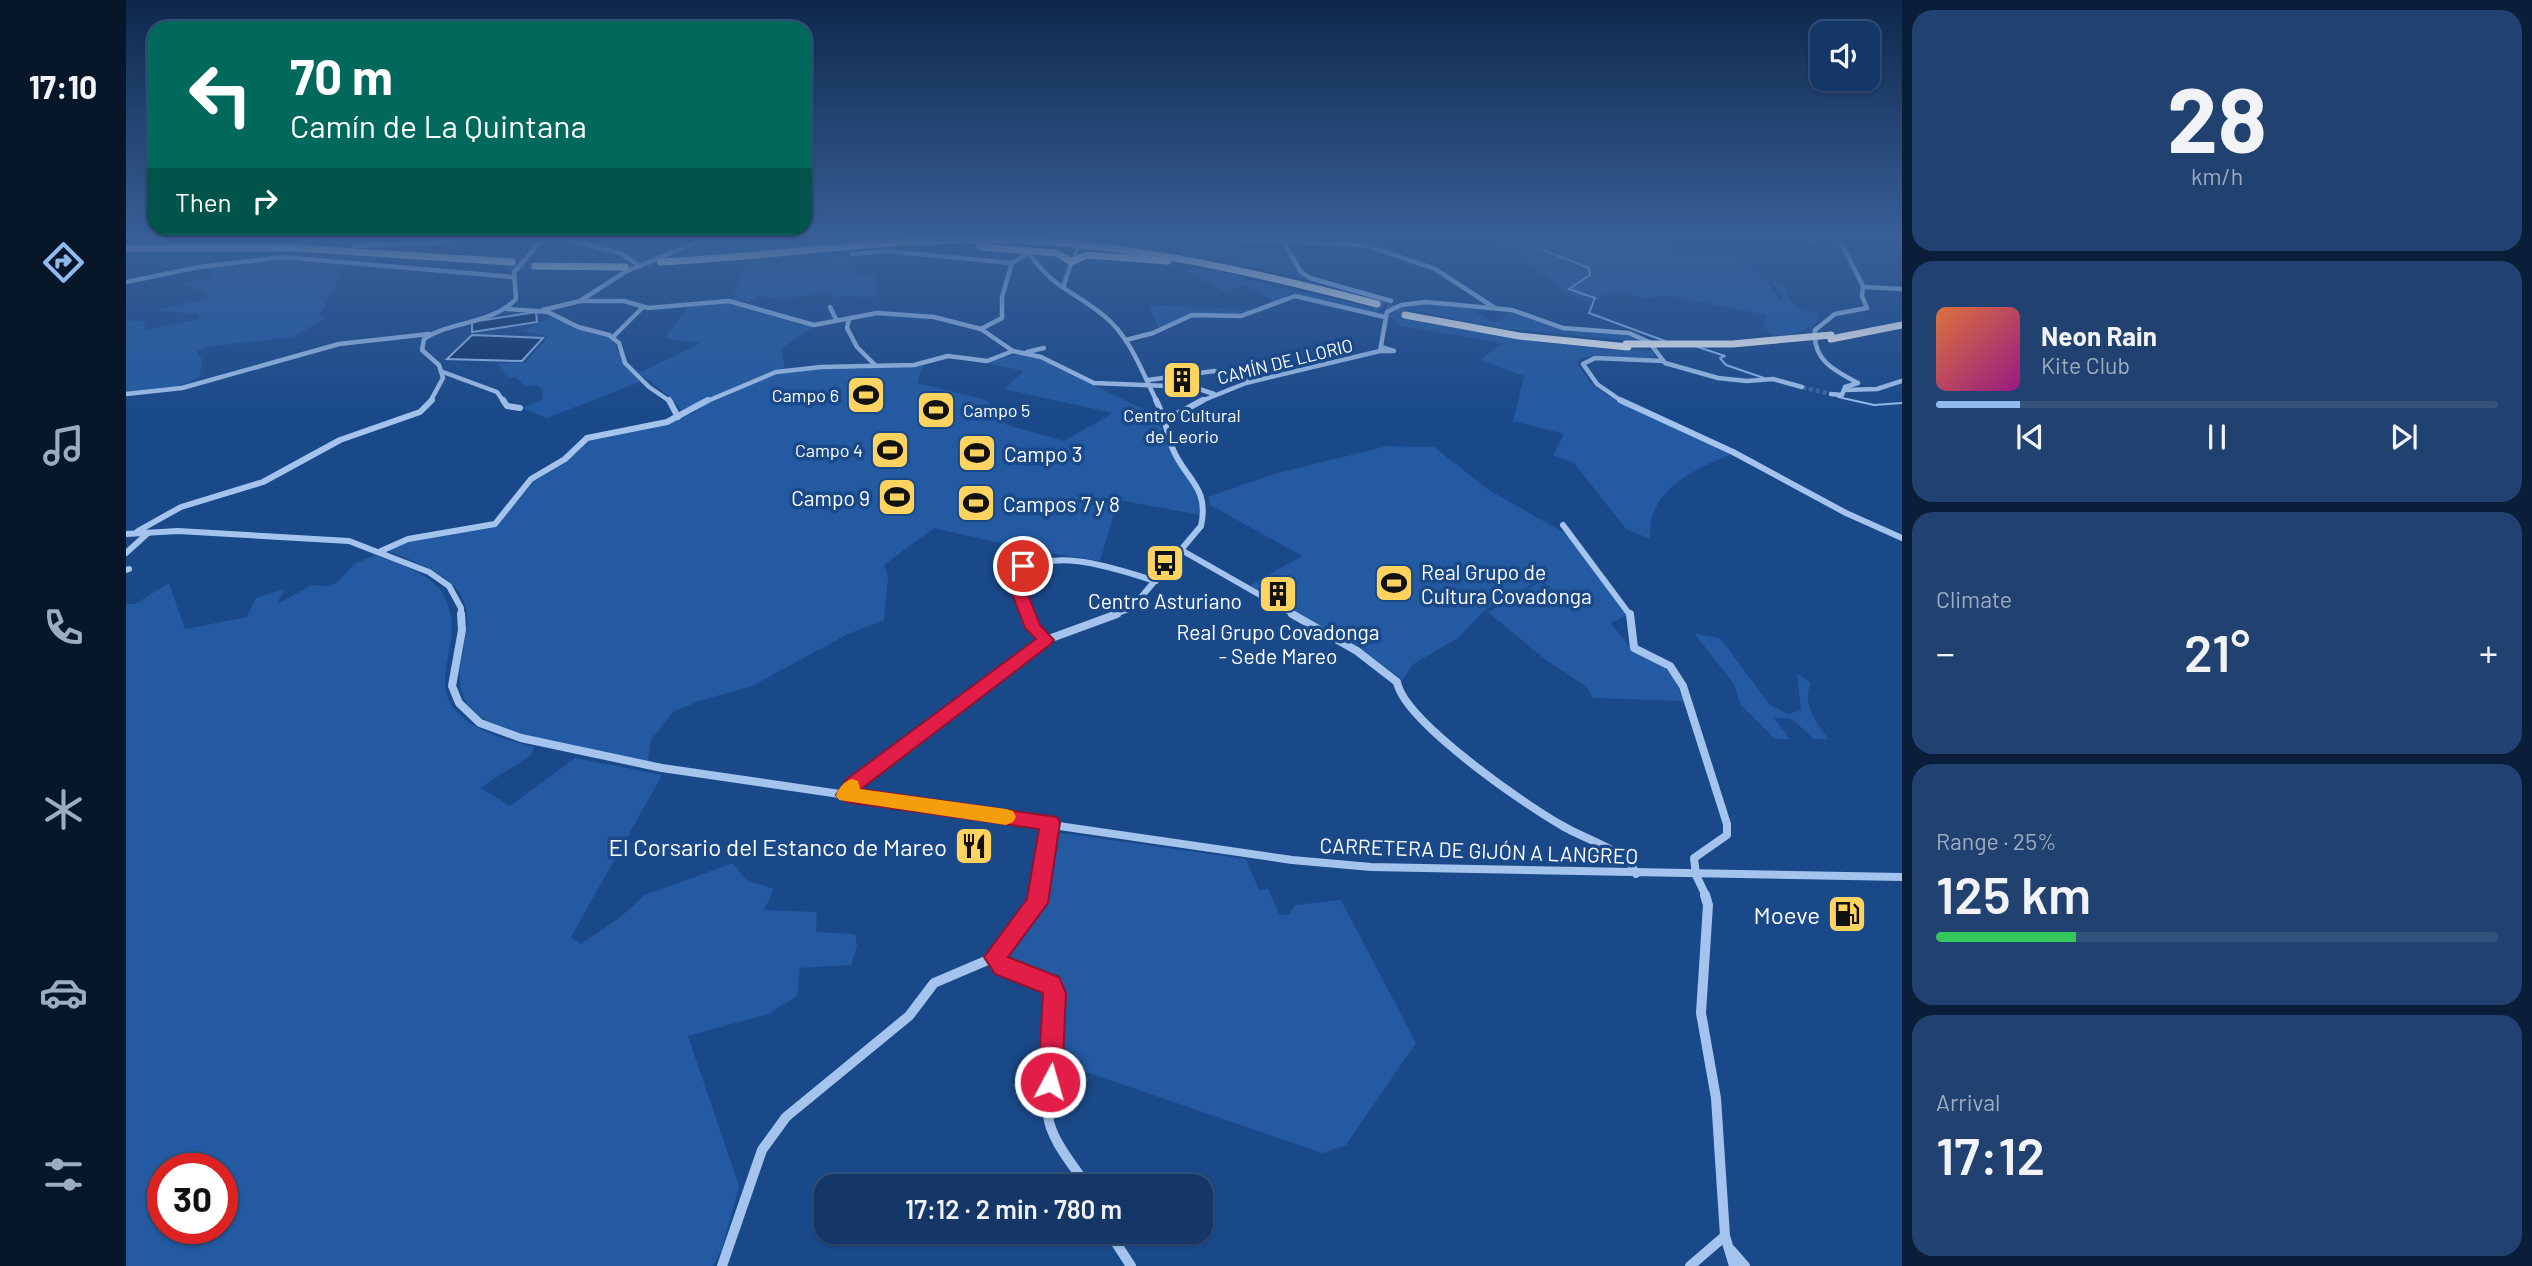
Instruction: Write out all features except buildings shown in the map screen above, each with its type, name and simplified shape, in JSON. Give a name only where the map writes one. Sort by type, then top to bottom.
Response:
[{"type":"highway","points":[[1346,298],[1375,306]]},
{"type":"highway","points":[[1406,313],[1519,336],[1627,345],[1738,348],[1902,325]]},
{"type":"highway","points":[[1831,337],[1902,319]]},
{"type":"street","points":[[508,309],[516,298]]},
{"type":"street","points":[[126,394],[182,388],[339,344],[430,334],[508,309],[542,310],[583,298]]},
{"type":"street","points":[[981,329],[1002,318],[1002,298]]},
{"type":"street","points":[[846,795],[853,785],[1046,640],[1126,611],[1156,582],[1201,526],[1205,504],[1202,494],[1173,449],[1166,420],[1126,340],[1105,316],[1080,298]]},
{"type":"street","points":[[1126,340],[1153,334],[1192,315],[1241,316],[1289,298]]},
{"type":"street","points":[[1304,298],[1385,316],[1393,307],[1426,302]]},
{"type":"street","points":[[1381,298],[1391,301],[1494,306],[1520,312],[1563,328],[1629,333],[1649,342],[1663,361]]},
{"type":"street","points":[[1481,298],[1494,306]]},
{"type":"street","points":[[1831,394],[1842,395],[1844,390],[1857,381],[1829,369],[1820,356],[1813,334],[1820,324],[1835,314],[1867,309],[1863,298]]},
{"type":"street","points":[[580,300],[640,305],[729,301],[748,304],[811,325],[877,313],[934,317],[981,329],[1013,351],[1041,357],[1094,383],[1148,382],[1193,387],[1214,394]]},
{"type":"street","name":"CAMÍN DE LLORIO","points":[[1166,420],[1214,394],[1254,381],[1381,349],[1384,311],[1391,301]]},
{"type":"street","points":[[612,337],[640,305]]},
{"type":"street","points":[[830,307],[836,319]]},
{"type":"street","points":[[542,310],[578,327],[612,337],[621,347],[625,363],[649,387],[675,406],[678,417]]},
{"type":"street","points":[[849,319],[847,328],[854,342],[875,365]]},
{"type":"street","points":[[596,331],[621,329]]},
{"type":"street","points":[[430,334],[425,339],[422,350],[443,372],[497,392],[507,406],[520,408]]},
{"type":"street","points":[[1023,353],[1042,349],[1038,352],[1041,357]]},
{"type":"street","points":[[381,551],[408,539],[495,524],[531,479],[565,459],[587,438],[656,425],[678,417],[714,397],[776,372],[802,368],[914,365],[948,356],[986,361],[1013,351]]},
{"type":"street","points":[[1802,387],[1765,379],[1726,380],[1663,361],[1595,358],[1583,364],[1597,384],[1621,401],[1733,452],[1846,513],[1902,538]]},
{"type":"street","points":[[1148,382],[1207,371],[1233,373],[1254,381]]},
{"type":"street","points":[[126,554],[158,523],[181,507],[263,482],[340,440],[420,412],[436,396],[443,372]]},
{"type":"street","points":[[1844,390],[1877,389],[1902,381]]},
{"type":"street","points":[[126,534],[158,523],[178,531]]},
{"type":"street","points":[[1563,525],[1630,613],[1634,648],[1670,666],[1683,686],[1728,831],[1727,835],[1697,853],[1694,858],[1696,875],[1703,886],[1708,905],[1700,1002],[1716,1098],[1726,1242],[1734,1266]]},
{"type":"street","name":"CARRETERA DE GIJÓN A LANGREO","points":[[126,534],[178,531],[317,537],[349,541],[381,551],[429,572],[449,586],[458,600],[462,630],[452,686],[459,704],[480,723],[521,738],[662,768],[1292,860],[1371,867],[1902,877]]},
{"type":"street","points":[[1183,551],[1357,651],[1397,682],[1399,694],[1488,779],[1558,825],[1628,860],[1636,874]]},
{"type":"street","points":[[1046,640],[1033,628],[1023,610],[1014,580],[1016,572],[1031,562],[1094,563],[1156,582]]},
{"type":"street","points":[[722,1266],[762,1150],[786,1117],[827,1087],[909,1016],[934,983],[995,957],[1037,903],[1050,823]]},
{"type":"street","points":[[995,957],[1003,967],[1014,973],[1052,985],[1054,1051],[1048,1117],[1060,1144],[1079,1174]]},
{"type":"street","points":[[1690,1266],[1726,1242]]},
{"type":"street","points":[[1726,1242],[1745,1266]]},
{"type":"street","points":[[1117,1244],[1131,1266]]},
{"type":"shaded area","points":[[208,298],[329,298],[319,316],[328,317],[293,337],[205,347],[197,351],[202,360],[200,376],[192,381],[164,389],[126,393],[126,322],[146,322],[143,331],[198,319],[199,315],[155,311]]},
{"type":"shaded area","points":[[734,298],[756,298],[749,302],[731,300]]},
{"type":"shaded area","points":[[1311,298],[1328,298],[1375,308],[1359,298],[1374,298],[1385,302],[1377,314]]},
{"type":"shaded area","points":[[1578,298],[1598,298],[1588,303]]},
{"type":"shaded area","points":[[1682,298],[1778,298],[1781,302],[1782,298],[1789,298],[1796,306],[1818,314],[1818,321],[1802,330],[1781,336],[1767,330],[1764,325],[1767,315]]},
{"type":"shaded area","points":[[725,302],[813,327],[781,349],[785,367],[712,397],[683,413],[673,399],[639,373],[701,343],[665,338],[689,306]]},
{"type":"shaded area","points":[[1431,303],[1463,306],[1494,322],[1503,319],[1507,310],[1533,317],[1557,328],[1631,334],[1644,342],[1507,329],[1409,310],[1403,316],[1534,341],[1653,351],[1655,356],[1645,359],[1595,356],[1576,362],[1591,383],[1607,395],[1732,454],[1689,475],[1664,495],[1651,522],[1650,539],[1626,529],[1574,463],[1553,455],[1564,434],[1513,421],[1524,376],[1480,360],[1503,343],[1401,326],[1389,316],[1398,307]]},
{"type":"shaded area","points":[[1148,305],[1253,310],[1228,316],[1193,314],[1159,329]]},
{"type":"shaded area","points":[[536,312],[537,322],[472,332],[472,322]]},
{"type":"shaded area","points":[[554,316],[612,339],[625,366],[640,382],[547,418],[522,408],[542,400],[543,390],[538,385],[524,386],[516,377],[507,377],[498,363],[525,363],[549,336],[523,331]]},
{"type":"shaded area","points":[[472,335],[543,338],[522,361],[447,359]]},
{"type":"shaded area","points":[[1018,354],[1039,358],[1147,411],[1145,412],[1159,423],[1173,454],[1197,491],[1201,515],[1118,500],[1100,561],[1020,548],[934,528],[884,565],[888,577],[884,620],[848,634],[752,686],[699,701],[673,712],[651,740],[648,762],[539,739],[499,727],[484,719],[468,704],[461,689],[460,672],[467,621],[465,604],[456,588],[433,570],[387,550],[408,541],[497,526],[537,477],[586,441],[694,413],[709,401],[779,373],[819,367],[923,366],[917,383],[986,400],[1007,425],[1064,441],[1113,413],[1004,389],[1024,371],[985,363]]},
{"type":"shaded area","points":[[1387,446],[1434,447],[1489,490],[1570,536],[1627,615],[1611,623],[1630,648],[1661,664],[1673,676],[1684,701],[1593,698],[1586,686],[1547,661],[1488,612],[1540,582],[1559,593],[1540,580],[1485,610],[1458,638],[1412,665],[1403,680],[1357,646],[1249,586],[1302,556],[1210,505],[1208,497],[1274,474]]},
{"type":"shaded area","points":[[375,555],[416,571],[439,588],[451,618],[452,635],[445,678],[447,694],[453,707],[463,718],[490,733],[534,747],[531,755],[480,788],[510,806],[575,758],[662,775],[571,937],[581,944],[618,919],[645,895],[733,863],[746,880],[774,889],[764,910],[817,912],[816,932],[855,934],[857,946],[851,965],[800,968],[797,996],[768,1014],[688,1036],[739,1186],[722,1249],[713,1266],[126,1266],[126,604],[135,604],[169,583],[185,629],[247,617],[256,598],[285,589],[277,604],[312,585],[328,586],[338,582],[354,564]]},
{"type":"shaded area","points":[[1694,633],[1720,638],[1770,705],[1788,714],[1801,710],[1797,674],[1811,683],[1808,690],[1809,705],[1828,739],[1814,739],[1792,719],[1773,717],[1790,739],[1775,739],[1741,705],[1733,683]]},
{"type":"shaded area","points":[[1053,832],[1246,859],[1259,890],[1268,889],[1279,914],[1288,915],[1296,905],[1341,900],[1416,1043],[1345,1146],[1322,1153],[1060,1063],[1060,981],[1014,966],[1000,956],[1040,908]]},
{"type":"waterway","points":[[1595,298],[1589,313],[1665,341]]},
{"type":"waterway","points":[[1698,347],[1725,356],[1720,358],[1726,365],[1764,378]]},
{"type":"waterway","points":[[1838,397],[1874,405],[1902,403]]},
{"type":"tunnel","points":[[1377,304],[1407,312]]},
{"type":"tunnel","points":[[1802,387],[1831,394]]},
{"type":"slow traffic","points":[[852,787],[846,795],[1006,817]]},
{"type":"place","name":"Centro Cultural de Leorio","points":[[1182,380]]},
{"type":"place","name":"Campo 6","points":[[866,395]]},
{"type":"place","name":"Campo 5","points":[[936,410]]},
{"type":"place","name":"Campo 4","points":[[890,450]]},
{"type":"place","name":"Campo 3","points":[[977,453]]},
{"type":"place","name":"Campo 9","points":[[897,497]]},
{"type":"place","name":"Campos 7 y 8","points":[[976,503]]},
{"type":"place","name":"Centro Asturiano","points":[[1165,563]]},
{"type":"place","name":"Real Grupo de Cultura Covadonga","points":[[1394,583]]},
{"type":"place","name":"Real Grupo Covadonga - Sede Mareo","points":[[1278,594]]},
{"type":"place","name":"El Corsario del Estanco de Mareo","points":[[974,846]]},
{"type":"place","name":"Moeve","points":[[1847,914]]},
{"type":"route","points":[[1023,566],[1016,572],[1014,580],[1017,592],[1033,628],[1046,640],[853,785],[846,795],[1050,823],[1037,903],[1000,947],[995,957],[1003,967],[1014,973],[1047,981],[1052,985],[1054,1051],[1050,1082]]}]
